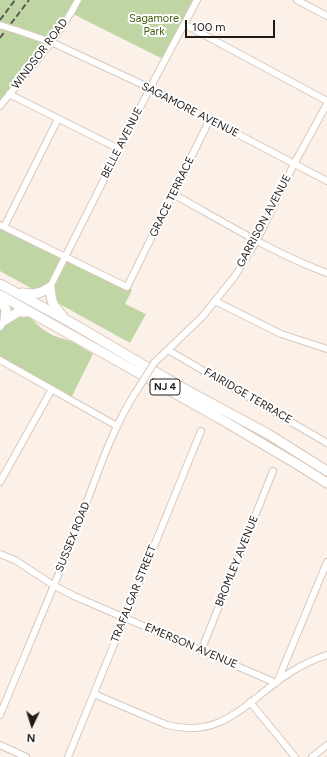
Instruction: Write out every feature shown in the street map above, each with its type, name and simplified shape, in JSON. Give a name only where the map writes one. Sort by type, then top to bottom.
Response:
[{"type":"highway","name":"NJ 4","points":[[0,284],[70,322],[181,387],[268,434],[327,471]]},
{"type":"highway","points":[[15,292],[33,295],[44,292],[50,287]]},
{"type":"highway","points":[[50,287],[51,299],[55,309],[70,322]]},
{"type":"highway","points":[[0,296],[6,310],[3,323]]},
{"type":"highway","name":"NJ 4","points":[[0,296],[31,312],[239,430],[327,483]]},
{"type":"highway","points":[[3,323],[18,312],[31,312]]},
{"type":"street","name":"WINDSOR ROAD","points":[[0,106],[51,42],[78,0]]},
{"type":"street","name":"BELLE AVENUE","points":[[50,287],[150,88],[197,0]]},
{"type":"street","points":[[297,0],[327,16]]},
{"type":"street","points":[[184,24],[327,103]]},
{"type":"street","name":"SAGAMORE AVENUE","points":[[0,25],[51,42],[150,88],[327,181]]},
{"type":"street","points":[[9,94],[119,149]]},
{"type":"street","name":"GARRISON AVENUE","points":[[154,363],[202,317],[235,276],[256,240],[294,164],[327,103]]},
{"type":"street","points":[[58,119],[2,226],[64,257]]},
{"type":"street","name":"GRACE TERRACE","points":[[64,257],[127,287],[210,119]]},
{"type":"street","points":[[173,194],[256,240],[327,273]]},
{"type":"street","points":[[215,301],[281,334],[327,349]]},
{"type":"street","name":"FAIRIDGE TERRACE","points":[[168,350],[327,443]]},
{"type":"street","points":[[0,360],[117,426]]},
{"type":"street","name":"SUSSEX ROAD","points":[[0,714],[117,426],[131,398],[154,363]]},
{"type":"street","points":[[0,482],[52,389]]},
{"type":"street","name":"TRAFALGAR STREET","points":[[68,757],[201,431]]},
{"type":"street","name":"BROMLEY AVENUE","points":[[201,651],[273,471]]},
{"type":"street","name":"EMERSON AVENUE","points":[[0,554],[15,560],[53,585],[74,596],[277,682]]},
{"type":"street","points":[[277,682],[327,562]]},
{"type":"street","points":[[94,694],[167,725],[188,728],[209,726],[231,717],[277,682],[303,665],[327,655]]},
{"type":"street","points":[[250,702],[294,757]]},
{"type":"street","points":[[0,745],[26,757]]},
{"type":"street","points":[[312,757],[327,745]]},
{"type":"green space","name":"Sagamore Park","points":[[0,0],[197,0],[165,60],[71,13],[0,106]]},
{"type":"green space","points":[[0,225],[132,290],[125,304],[146,314],[130,343],[0,271]]},
{"type":"green space","points":[[0,301],[32,319],[42,329],[54,336],[71,341],[93,354],[70,400],[0,360]]},
{"type":"railway","points":[[0,20],[15,0]]},
{"type":"railway","points":[[0,38],[29,0]]}]
